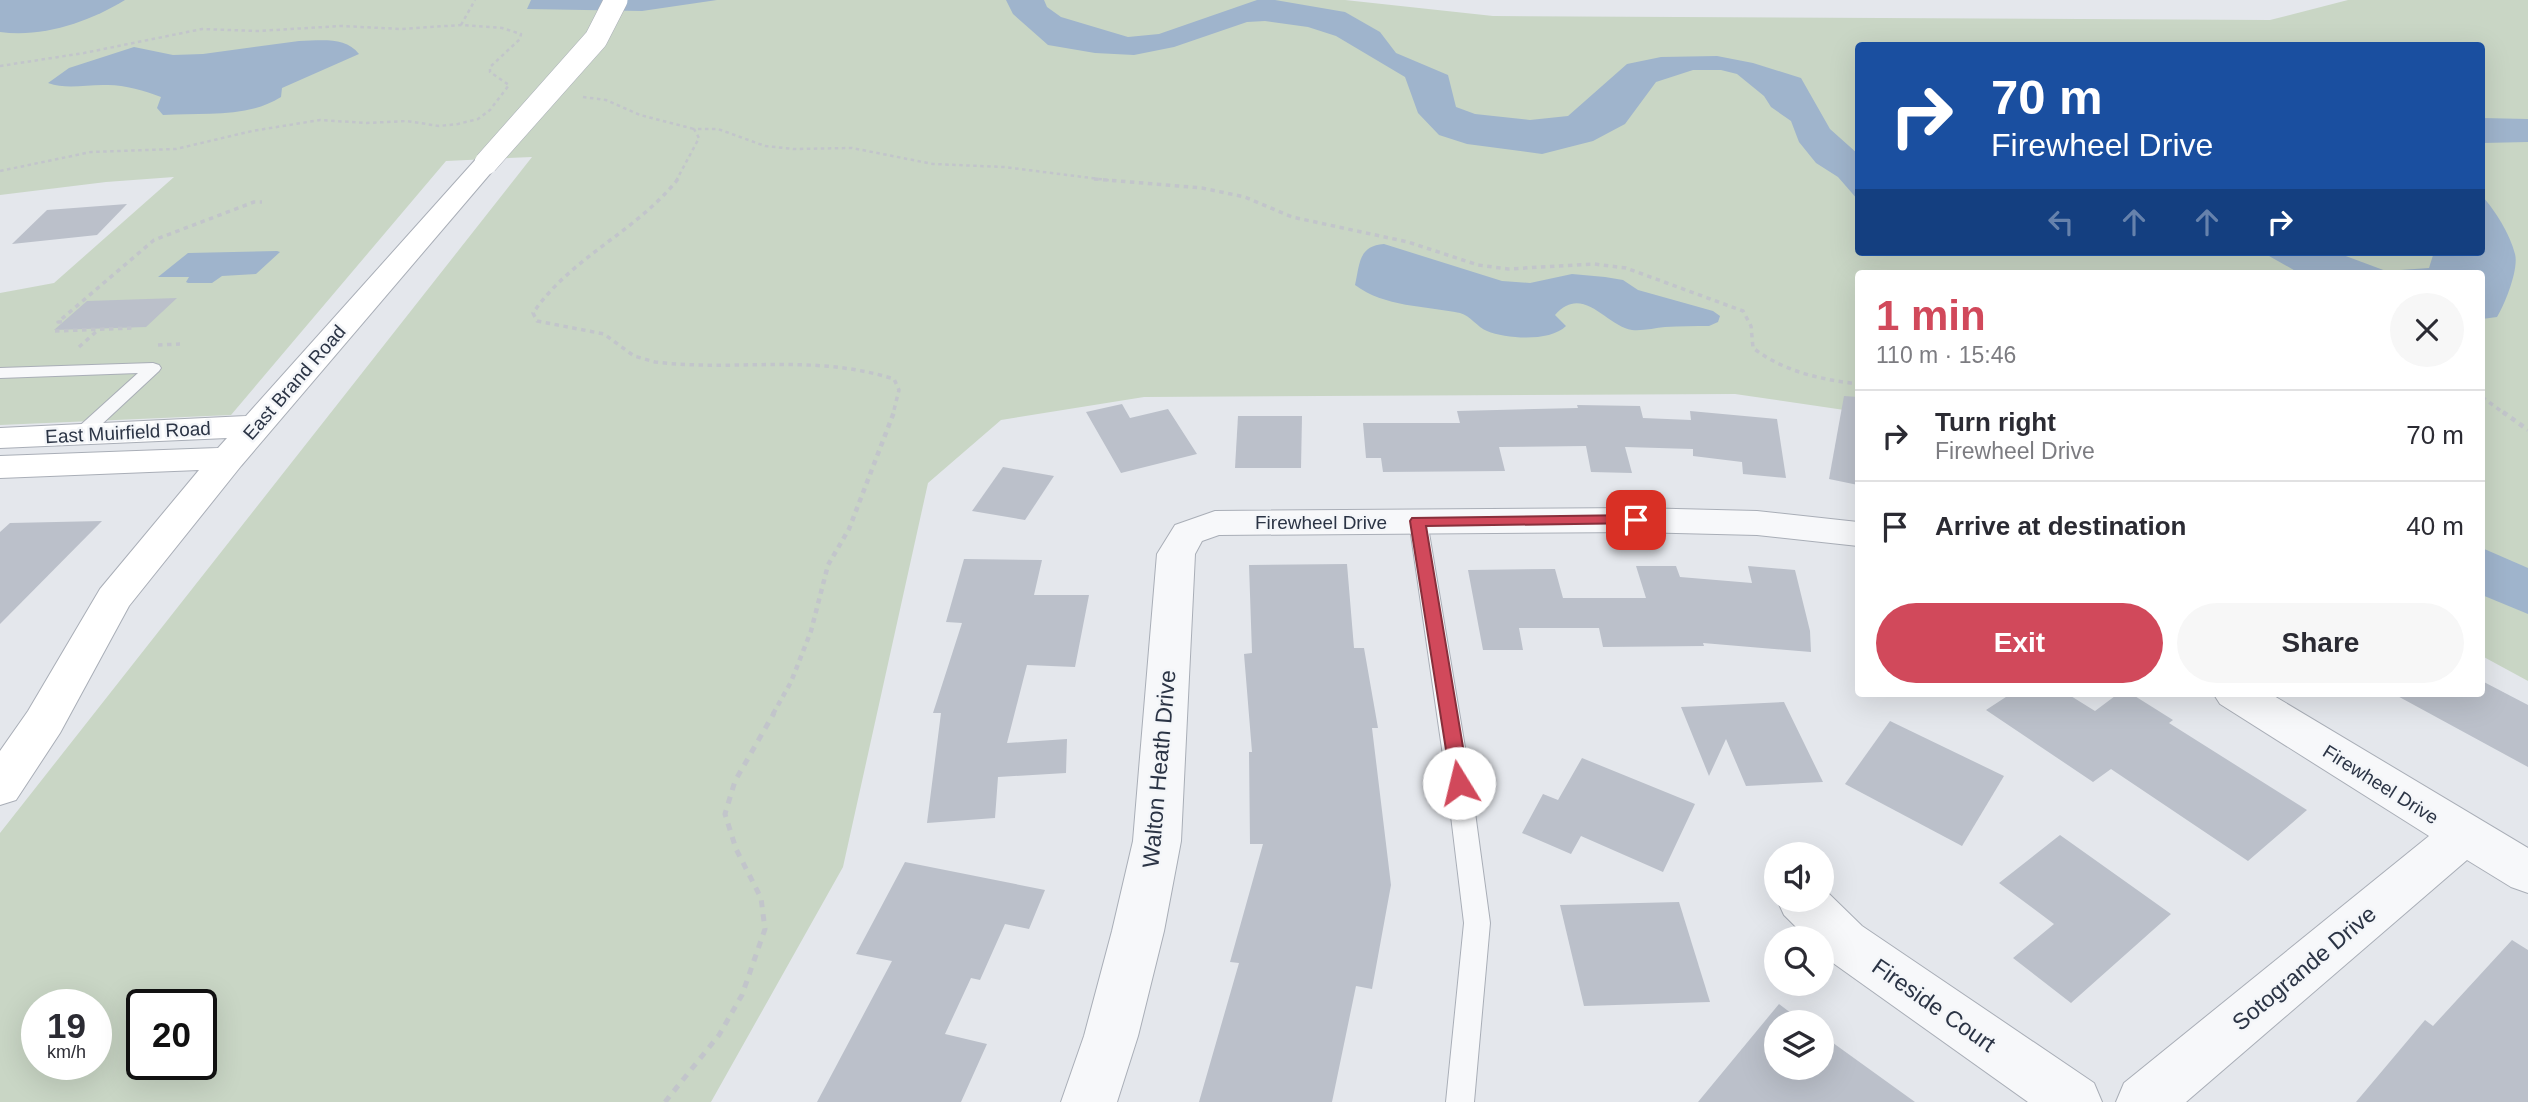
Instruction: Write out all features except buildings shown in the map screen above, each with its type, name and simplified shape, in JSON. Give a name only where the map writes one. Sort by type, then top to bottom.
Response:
[{"type":"main road","name":"East Brand Road","points":[[0,786],[44,722],[114,598],[228,458],[596,39],[616,0]]},
{"type":"main road","name":"East Muirfield Road","points":[[0,438],[256,426]]},
{"type":"main road","name":"East Muirfield Road","points":[[0,467],[228,458]]},
{"type":"street","name":"Firewheel Drive","points":[[1175,554],[1188,533],[1215,523],[1636,520],[1757,523],[1855,534]]},
{"type":"street","name":"Walton Heath Drive","points":[[1089,1102],[1111,1036],[1138,932],[1157,841],[1175,554]]},
{"type":"street","name":"Firewheel Drive","points":[[2241,697],[2528,873]]},
{"type":"street","name":"Sotogrande Drive","points":[[2144,1102],[2464,835]]},
{"type":"street","name":"Fireside Court","points":[[1814,912],[1844,942],[2074,1102]]},
{"type":"lane","points":[[0,373],[153,368],[81,435]]},
{"type":"lane","points":[[1418,521],[1459,783],[1477,923],[1460,1102]]},
{"type":"path","points":[[461,25],[475,0]]},
{"type":"path","points":[[0,66],[84,53],[202,29],[258,31],[341,26],[401,29],[461,25],[502,28],[521,34],[520,39],[490,68],[491,72],[509,85],[495,105],[478,119],[439,126],[407,121],[367,123],[320,120],[252,131],[177,149],[91,152],[0,171]]},
{"type":"path","points":[[572,97],[606,100],[640,115],[694,129],[718,129],[736,138],[765,146],[793,149],[852,148],[933,164],[1004,167],[1078,178],[1202,188],[1244,197],[1292,217],[1408,242],[1478,265],[1508,269],[1594,264],[1626,268],[1744,311],[1751,326],[1754,348],[1770,362],[1803,374],[1855,383]]},
{"type":"path","points":[[495,105],[506,103]]},
{"type":"path","points":[[665,1102],[719,1035],[742,995],[765,929],[761,898],[736,849],[725,814],[735,781],[796,669],[811,631],[828,565],[849,529],[898,401],[899,390],[894,379],[848,365],[819,362],[691,365],[663,362],[633,356],[606,335],[553,328],[537,321],[533,313],[541,299],[579,264],[625,230],[675,184],[699,138],[694,129]]},
{"type":"path","points":[[62,322],[58,322],[154,240],[254,202],[262,202]]},
{"type":"path","points":[[55,331],[133,328]]},
{"type":"path","points":[[79,348],[99,329]]},
{"type":"path","points":[[2485,399],[2528,430]]},
{"type":"green space","points":[[0,0],[1345,0],[1493,16],[2270,20],[2348,0],[2528,0],[2528,681],[2485,658],[2485,270],[1855,270],[1855,412],[1735,394],[1144,397],[1001,420],[928,483],[843,867],[711,1102],[0,1102],[0,833],[532,157],[446,161],[231,415],[0,425],[0,293],[54,283],[174,177],[0,195]]},
{"type":"water","points":[[0,0],[125,0],[96,15],[65,26],[32,33],[16,33],[0,32]]},
{"type":"water","points":[[531,0],[717,0],[642,11],[527,9]]},
{"type":"water","points":[[1006,0],[1044,0],[1047,7],[1061,17],[1128,37],[1159,34],[1257,0],[1275,0],[1345,12],[1380,32],[1396,53],[1448,75],[1456,107],[1475,114],[1530,120],[1568,116],[1627,64],[1661,57],[1717,56],[1753,63],[1801,78],[1830,129],[1855,151],[1855,197],[1838,177],[1816,163],[1799,142],[1791,121],[1771,107],[1764,96],[1737,74],[1721,70],[1693,70],[1656,82],[1625,124],[1593,141],[1542,154],[1467,144],[1439,135],[1418,113],[1405,77],[1336,36],[1308,27],[1265,21],[1247,22],[1174,47],[1134,55],[1095,53],[1048,45],[1013,14]]},
{"type":"water","points":[[299,41],[339,42],[347,44],[359,54],[282,88],[281,97],[268,104],[239,112],[163,115],[157,108],[161,97],[128,87],[48,83],[69,68],[134,47],[173,55],[203,54]]},
{"type":"water","points":[[2485,118],[2528,119],[2528,142],[2485,143]]},
{"type":"water","points":[[2485,200],[2510,238],[2516,260],[2507,295],[2497,317],[2485,319],[2485,270],[2400,270],[2429,268],[2433,256],[2485,256]]},
{"type":"water","points":[[1384,244],[1502,281],[1530,283],[1572,274],[1623,280],[1638,290],[1713,311],[1720,316],[1718,322],[1709,326],[1632,330],[1622,327],[1594,309],[1575,303],[1565,306],[1555,315],[1566,326],[1550,335],[1517,337],[1495,334],[1460,313],[1392,302],[1355,285],[1365,252],[1375,245]]},
{"type":"water","points":[[280,252],[256,274],[222,276],[212,283],[188,283],[186,282],[189,277],[158,277],[188,253]]},
{"type":"water","points":[[2269,256],[2346,256],[2383,270],[2294,270]]},
{"type":"water","points":[[2485,549],[2528,568],[2528,614],[2485,596]]},
{"type":"route","points":[[1459,783],[1418,521],[1636,520]]}]
